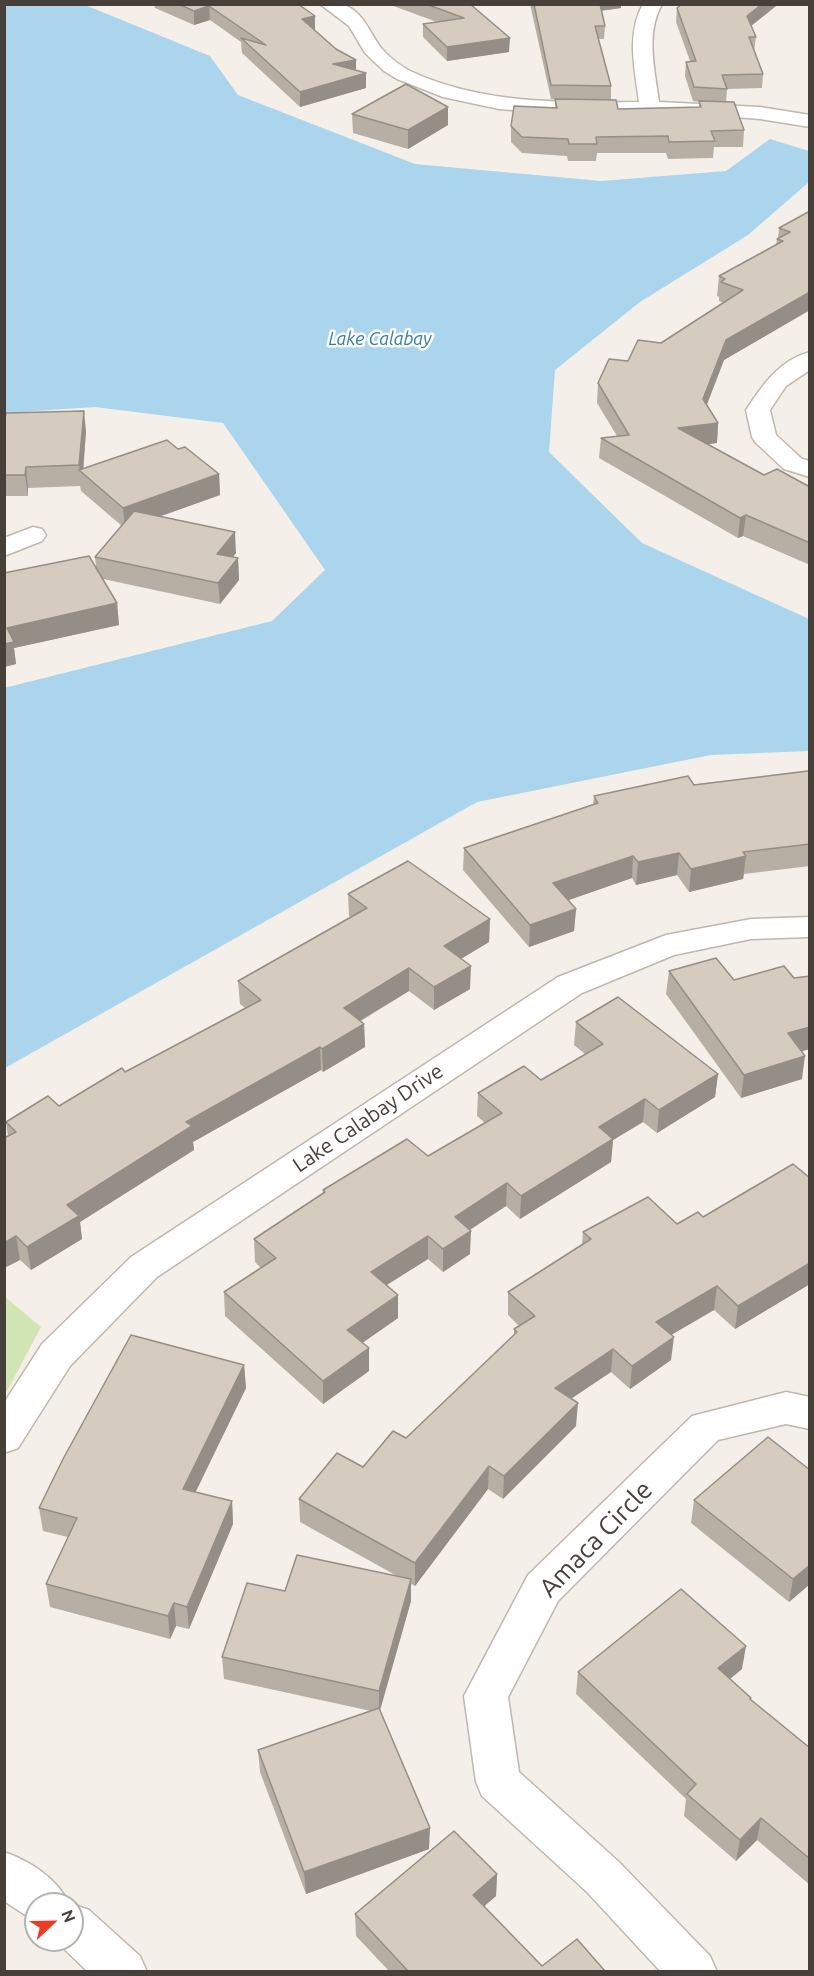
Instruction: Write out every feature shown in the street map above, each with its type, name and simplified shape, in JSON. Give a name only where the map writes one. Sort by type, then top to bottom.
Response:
[{"type":"street","points":[[329,4],[353,19],[373,51],[403,74],[454,94],[510,103],[559,107],[727,108],[810,121]]},
{"type":"street","points":[[650,107],[642,40],[648,11],[653,4]]},
{"type":"street","points":[[810,359],[777,381],[758,410],[764,437],[793,464],[810,470]]},
{"type":"street","points":[[4,548],[33,535]]},
{"type":"street","name":"Lake Calabay Drive","points":[[4,1437],[56,1355],[144,1267],[570,985],[666,946],[751,929],[810,927]]},
{"type":"street","name":"Amaca Circle","points":[[693,1971],[603,1877],[498,1782],[486,1696],[543,1588],[706,1427],[786,1408],[810,1413]]},
{"type":"street","points":[[4,1873],[30,1892]]},
{"type":"street","points":[[84,1937],[123,1971]]},
{"type":"green space","points":[[5,1297],[41,1327],[5,1395]]},
{"type":"water","name":"Lake Calabay","points":[[5,5],[85,5],[210,56],[238,95],[415,164],[601,181],[726,171],[770,139],[809,151],[809,182],[748,235],[640,302],[555,370],[549,452],[642,543],[809,619],[809,751],[711,755],[477,802],[5,1068],[4,688],[272,621],[325,570],[223,423],[95,407],[5,413]]},
{"type":"building","points":[[178,4],[298,4],[315,16],[302,19],[336,49],[356,60],[333,64],[366,73],[300,92],[241,38],[266,45],[209,6],[194,11]]},
{"type":"building","points":[[426,4],[470,4],[510,38],[447,47],[423,24],[464,18]]},
{"type":"building","points":[[534,4],[600,4],[605,26],[595,26],[611,86],[551,85]]},
{"type":"building","points":[[682,4],[762,4],[747,16],[756,37],[749,37],[763,74],[722,75],[727,89],[694,87],[686,62],[696,61],[677,8]]},
{"type":"building","points":[[406,84],[448,107],[408,130],[352,114]]},
{"type":"building","points":[[555,99],[616,100],[618,109],[701,107],[699,101],[734,102],[744,130],[711,131],[715,141],[669,142],[668,136],[596,137],[597,144],[569,144],[568,139],[522,137],[511,126],[514,106],[557,108]]},
{"type":"building","points":[[810,211],[810,292],[726,340],[703,399],[718,423],[678,428],[764,475],[777,469],[810,487],[810,543],[746,515],[740,518],[601,438],[629,435],[598,383],[609,359],[628,361],[638,340],[661,343],[743,290],[721,282],[725,279],[719,276],[783,241],[777,239],[790,232],[779,228]]},
{"type":"building","points":[[84,411],[79,465],[26,467],[25,475],[4,475],[6,413]]},
{"type":"building","points":[[167,440],[178,449],[185,447],[219,474],[123,508],[79,470]]},
{"type":"building","points":[[134,511],[235,532],[217,554],[238,558],[218,583],[95,557]]},
{"type":"building","points":[[89,556],[117,603],[7,628],[14,642],[4,644],[4,573]]},
{"type":"building","points":[[810,771],[810,844],[743,852],[746,856],[691,869],[679,853],[638,862],[633,856],[553,883],[576,909],[530,925],[464,848],[598,803],[594,796],[688,776],[694,785]]},
{"type":"building","points":[[408,861],[490,919],[444,946],[471,966],[434,987],[409,968],[344,1008],[364,1024],[186,1122],[192,1126],[67,1205],[79,1216],[27,1247],[16,1236],[4,1243],[4,1138],[16,1132],[6,1122],[48,1096],[59,1106],[122,1068],[125,1072],[261,1000],[238,981],[367,908],[348,894]]},
{"type":"building","points":[[716,958],[734,980],[784,966],[794,978],[810,976],[810,1027],[788,1033],[805,1056],[744,1075],[669,971]]},
{"type":"building","points":[[618,997],[718,1074],[659,1110],[645,1099],[599,1127],[613,1139],[521,1196],[507,1183],[455,1217],[471,1231],[443,1249],[428,1236],[371,1272],[398,1295],[347,1330],[369,1348],[323,1381],[224,1292],[276,1258],[254,1239],[325,1192],[323,1190],[407,1139],[428,1156],[502,1113],[478,1093],[524,1066],[541,1080],[603,1044],[576,1022]]},
{"type":"building","points":[[793,1164],[810,1178],[810,1263],[738,1306],[717,1286],[656,1322],[674,1337],[632,1366],[613,1349],[555,1388],[578,1403],[504,1476],[489,1466],[415,1563],[299,1499],[337,1453],[363,1467],[393,1431],[406,1438],[517,1332],[514,1329],[535,1316],[508,1292],[591,1239],[583,1232],[648,1197],[677,1224],[698,1212],[703,1217]]},
{"type":"building","points":[[131,1335],[244,1365],[183,1489],[232,1501],[187,1607],[174,1603],[168,1616],[46,1584],[77,1518],[39,1508],[63,1459]]},
{"type":"building","points":[[768,1437],[810,1470],[810,1565],[793,1579],[694,1500]]},
{"type":"building","points":[[297,1555],[411,1579],[379,1691],[222,1657],[247,1583],[285,1591]]},
{"type":"building","points":[[681,1589],[746,1646],[718,1668],[750,1699],[810,1748],[810,1859],[761,1818],[740,1840],[687,1794],[696,1784],[578,1672]]},
{"type":"building","points":[[379,1708],[430,1828],[304,1872],[258,1750]]},
{"type":"building","points":[[454,1831],[497,1874],[473,1895],[542,1966],[577,1939],[605,1971],[408,1971],[355,1914]]}]
